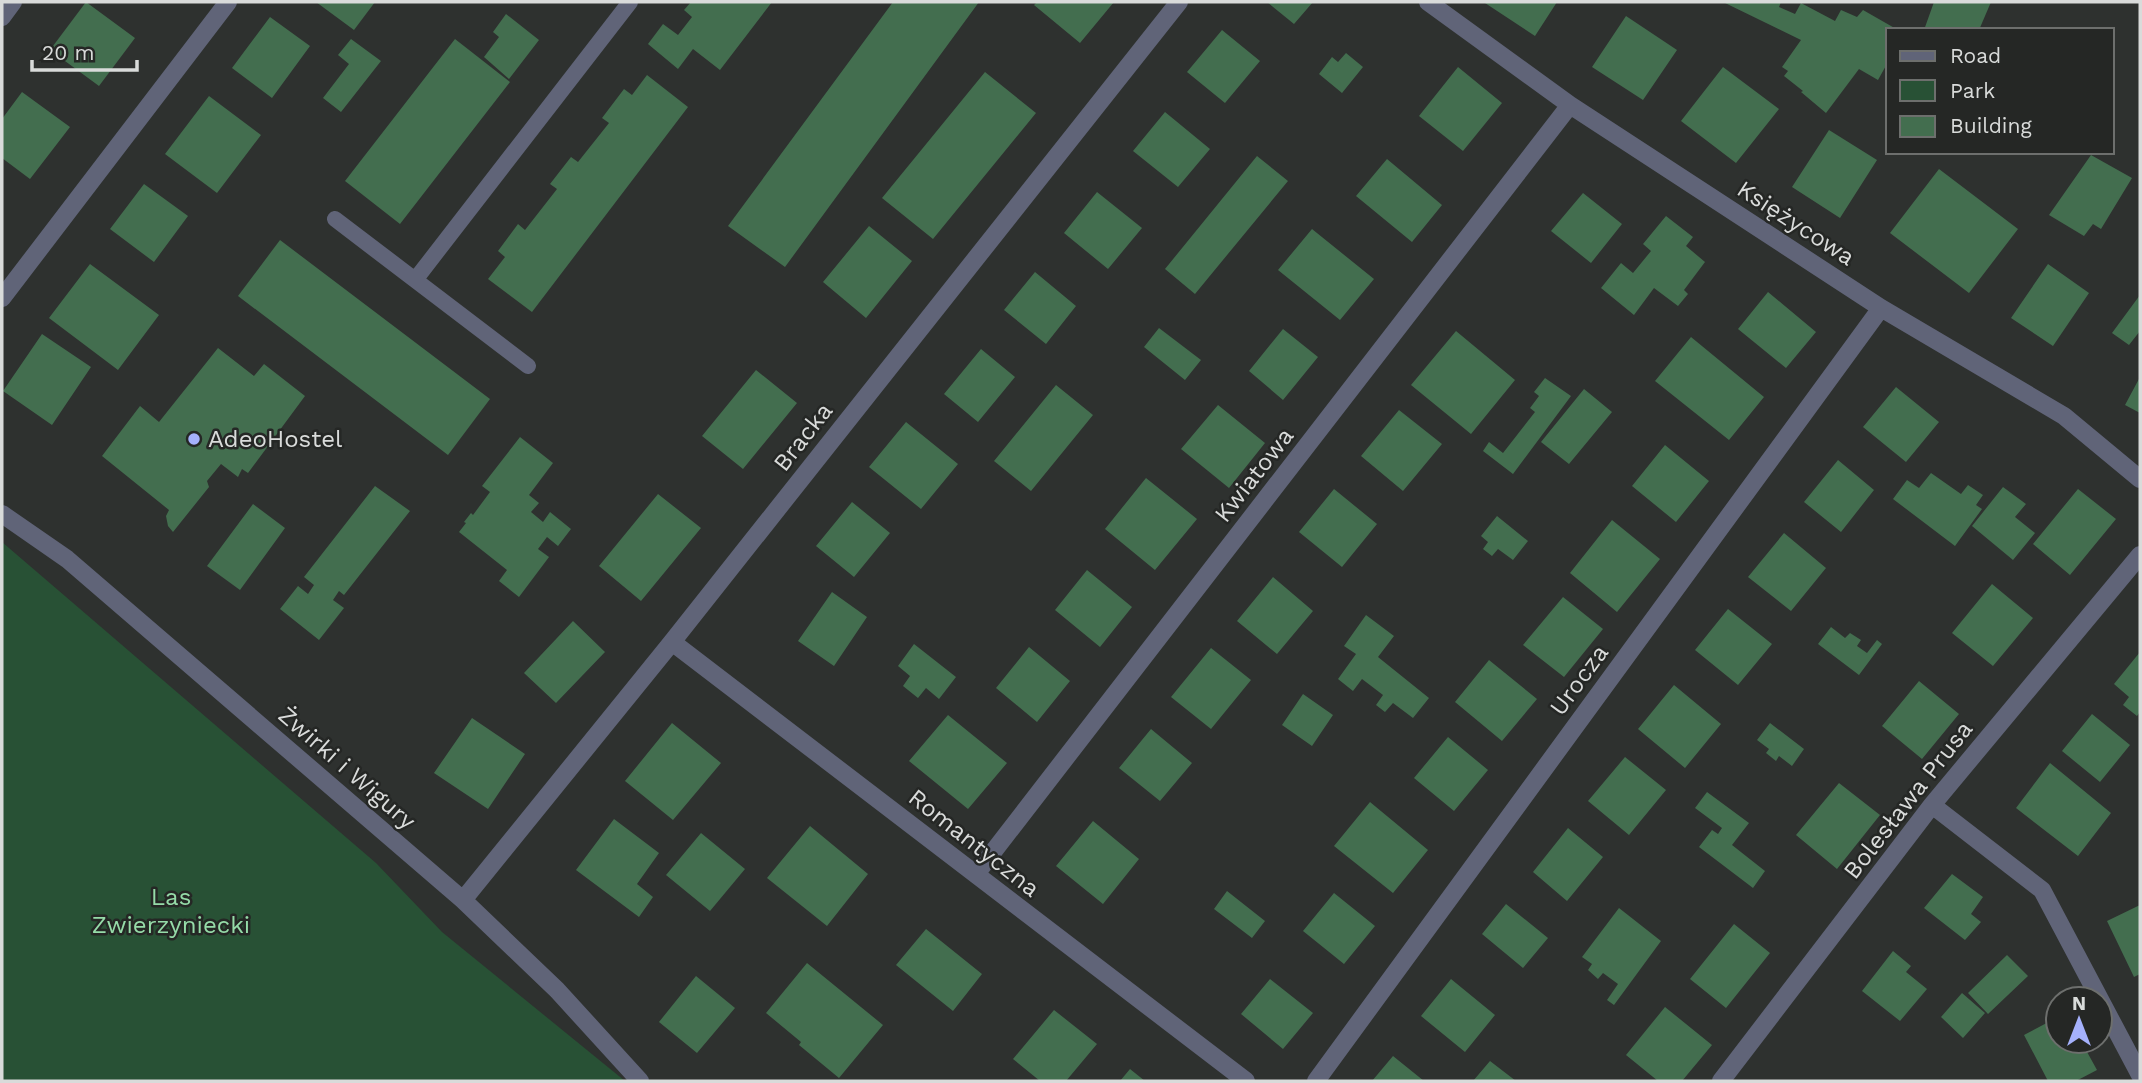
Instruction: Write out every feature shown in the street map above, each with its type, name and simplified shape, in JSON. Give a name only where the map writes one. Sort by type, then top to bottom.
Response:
[{"type":"street","points":[[2,17],[13,2]]},
{"type":"street","points":[[2,298],[228,2]]},
{"type":"street","name":"Bracka","points":[[463,900],[672,642],[1179,2]]},
{"type":"street","name":"Księżycowa","points":[[1428,2],[1570,105],[1881,308],[2064,416],[2140,479]]},
{"type":"street","name":"Kwiatowa","points":[[976,874],[1570,105]]},
{"type":"street","name":"Urocza","points":[[1316,1081],[1881,308]]},
{"type":"street","name":"Żwirki i Wigury","points":[[2,514],[67,558],[463,900],[557,990],[640,1081]]},
{"type":"street","name":"Bolesława Prusa","points":[[1721,1081],[1932,805],[2140,555]]},
{"type":"street","name":"Romantyczna","points":[[672,642],[1246,1081]]},
{"type":"street","points":[[1932,805],[2042,890],[2140,1074]]},
{"type":"lane","points":[[415,280],[630,2]]},
{"type":"lane","points":[[335,219],[528,366]]},
{"type":"green space","name":"Las Zwierzyniecki","points":[[2,542],[376,863],[442,932],[625,1081],[2,1081]]},
{"type":"building","points":[[86,2],[135,38],[99,86],[50,50]]},
{"type":"building","points":[[316,2],[375,2],[354,30]]},
{"type":"building","points":[[691,2],[772,2],[720,70],[693,49],[678,69],[648,44],[663,24],[678,35],[692,17],[684,10]]},
{"type":"building","points":[[893,2],[979,2],[785,267],[728,226]]},
{"type":"building","points":[[1037,2],[1114,2],[1080,43],[1034,5]]},
{"type":"building","points":[[1267,2],[1313,2],[1294,24]]},
{"type":"building","points":[[1486,2],[1557,2],[1535,36]]},
{"type":"building","points":[[1723,2],[1781,2],[1779,7],[1795,14],[1801,3],[1835,21],[1841,10],[1857,17],[1863,10],[1894,28],[1886,28],[1886,66],[1878,80],[1859,69],[1826,113],[1784,76],[1788,71],[1782,67],[1801,40]]},
{"type":"building","points":[[1934,2],[1991,2],[1980,28],[1925,28]]},
{"type":"building","points":[[506,14],[539,40],[509,79],[484,57],[499,37],[493,32]]},
{"type":"building","points":[[1626,16],[1677,50],[1643,100],[1592,67]]},
{"type":"building","points":[[270,17],[310,46],[272,98],[232,68]]},
{"type":"building","points":[[1222,30],[1260,61],[1225,103],[1187,72]]},
{"type":"building","points":[[351,39],[381,61],[341,112],[323,98],[349,64],[338,55]]},
{"type":"building","points":[[455,39],[510,82],[400,224],[345,181]]},
{"type":"building","points":[[1346,53],[1363,67],[1342,93],[1319,74],[1332,57],[1338,62]]},
{"type":"building","points":[[1458,67],[1502,103],[1463,151],[1419,116]]},
{"type":"building","points":[[1723,67],[1779,109],[1736,163],[1681,121]]},
{"type":"building","points":[[985,72],[1036,113],[933,239],[882,198]]},
{"type":"building","points":[[647,75],[688,107],[532,312],[488,279],[505,257],[498,251],[518,224],[525,230],[557,189],[550,184],[571,157],[578,162],[609,123],[602,118],[624,89],[632,95]]},
{"type":"building","points":[[22,92],[70,127],[30,179],[2,158],[2,119]]},
{"type":"building","points":[[209,96],[261,135],[217,193],[165,154]]},
{"type":"building","points":[[1165,112],[1210,149],[1178,187],[1133,151]]},
{"type":"building","points":[[1829,130],[1877,160],[1840,218],[1792,187]]},
{"type":"building","points":[[2091,155],[2132,178],[2101,229],[2093,224],[2084,236],[2049,215]]},
{"type":"building","points":[[1257,156],[1288,181],[1195,294],[1165,269]]},
{"type":"building","points":[[1387,159],[1442,205],[1412,242],[1356,196]]},
{"type":"building","points":[[1939,169],[2018,229],[1969,293],[1890,233]]},
{"type":"building","points":[[144,184],[188,216],[154,262],[110,229]]},
{"type":"building","points":[[1097,192],[1142,228],[1108,269],[1064,233]]},
{"type":"building","points":[[1583,193],[1622,224],[1591,263],[1551,231]]},
{"type":"building","points":[[1666,216],[1693,237],[1686,246],[1705,262],[1684,290],[1688,294],[1678,306],[1654,288],[1634,315],[1601,288],[1621,263],[1633,273],[1651,251],[1643,244]]},
{"type":"building","points":[[869,226],[912,261],[866,318],[823,282]]},
{"type":"building","points":[[1312,229],[1374,279],[1340,320],[1278,270]]},
{"type":"building","points":[[280,240],[490,399],[448,455],[238,296]]},
{"type":"building","points":[[90,264],[159,315],[118,370],[49,318]]},
{"type":"building","points":[[2048,264],[2089,293],[2053,346],[2011,318]]},
{"type":"building","points":[[1035,272],[1076,306],[1046,344],[1004,310]]},
{"type":"building","points":[[1768,292],[1816,332],[1786,368],[1738,329]]},
{"type":"building","points":[[2140,295],[2140,331],[2129,345],[2112,333]]},
{"type":"building","points":[[1159,328],[1201,360],[1185,380],[1144,347]]},
{"type":"building","points":[[1283,329],[1318,357],[1283,400],[1249,371]]},
{"type":"building","points":[[1456,331],[1515,380],[1471,434],[1411,385]]},
{"type":"building","points":[[42,334],[91,367],[52,425],[3,391]]},
{"type":"building","points":[[1691,337],[1764,397],[1729,440],[1655,381]]},
{"type":"building","name":"AdeoHostel","points":[[218,348],[254,376],[264,364],[305,396],[248,473],[242,469],[238,477],[221,464],[207,481],[209,487],[173,532],[168,526],[166,516],[169,510],[102,456],[140,406],[159,422]]},
{"type":"building","points":[[981,349],[1015,377],[978,422],[944,394]]},
{"type":"building","points":[[756,370],[797,403],[743,469],[702,436]]},
{"type":"building","points":[[2140,377],[2140,413],[2125,405]]},
{"type":"building","points":[[1545,378],[1571,396],[1513,474],[1483,451],[1489,442],[1503,453],[1535,412],[1530,408],[1539,396],[1534,392]]},
{"type":"building","points":[[1056,385],[1093,415],[1031,491],[994,461]]},
{"type":"building","points":[[1896,387],[1939,422],[1906,462],[1863,427]]},
{"type":"building","points":[[1584,389],[1612,412],[1569,464],[1541,442]]},
{"type":"building","points":[[1218,405],[1265,443],[1229,488],[1181,449]]},
{"type":"building","points":[[1399,410],[1442,444],[1403,491],[1361,456]]},
{"type":"building","points":[[906,422],[958,464],[921,509],[869,467]]},
{"type":"building","points":[[520,437],[553,463],[529,495],[539,503],[531,512],[543,522],[550,512],[571,529],[558,546],[547,537],[538,549],[549,557],[519,597],[499,581],[507,570],[459,532],[466,523],[464,522],[471,513],[473,515],[490,492],[482,486]]},
{"type":"building","points":[[1665,445],[1709,481],[1676,522],[1632,486]]},
{"type":"building","points":[[1838,460],[1874,490],[1841,532],[1804,502]]},
{"type":"building","points":[[1931,473],[1961,494],[1968,485],[1983,495],[1976,505],[1982,509],[1955,546],[1893,499],[1907,480],[1919,488]]},
{"type":"building","points":[[1146,478],[1197,519],[1155,570],[1105,529]]},
{"type":"building","points":[[375,486],[410,511],[344,595],[339,591],[333,600],[344,608],[319,640],[280,609],[298,586],[308,594],[314,585],[304,577]]},
{"type":"building","points":[[2003,487],[2026,504],[2015,517],[2035,533],[2013,560],[1972,526]]},
{"type":"building","points":[[1334,489],[1377,524],[1342,567],[1299,532]]},
{"type":"building","points":[[2078,489],[2116,519],[2070,575],[2033,544]]},
{"type":"building","points":[[658,494],[701,528],[641,601],[599,566]]},
{"type":"building","points":[[852,502],[890,533],[854,577],[816,546]]},
{"type":"building","points":[[253,504],[285,528],[240,590],[207,566]]},
{"type":"building","points":[[1497,516],[1528,541],[1513,560],[1498,549],[1492,556],[1483,549],[1488,542],[1481,536]]},
{"type":"building","points":[[1612,520],[1660,559],[1617,612],[1570,573]]},
{"type":"building","points":[[1784,533],[1826,568],[1791,611],[1748,577]]},
{"type":"building","points":[[1087,570],[1132,607],[1100,647],[1055,610]]},
{"type":"building","points":[[1273,577],[1313,611],[1277,654],[1237,621]]},
{"type":"building","points":[[1992,584],[2033,618],[1993,666],[1952,633]]},
{"type":"building","points":[[832,592],[867,617],[834,666],[798,641]]},
{"type":"building","points":[[1563,597],[1603,629],[1564,677],[1523,645]]},
{"type":"building","points":[[1728,609],[1772,644],[1738,685],[1695,650]]},
{"type":"building","points":[[1366,615],[1394,636],[1378,657],[1429,698],[1413,718],[1393,703],[1385,712],[1376,705],[1383,695],[1362,679],[1353,691],[1338,679],[1356,654],[1344,646]]},
{"type":"building","points":[[573,621],[605,652],[556,703],[524,673]]},
{"type":"building","points":[[1831,627],[1845,638],[1850,633],[1861,640],[1857,646],[1867,653],[1877,640],[1882,644],[1859,675],[1818,644]]},
{"type":"building","points":[[914,644],[956,677],[939,699],[926,688],[918,698],[903,686],[910,676],[898,666]]},
{"type":"building","points":[[1029,647],[1070,681],[1037,722],[996,688]]},
{"type":"building","points":[[1211,648],[1251,680],[1211,729],[1171,697]]},
{"type":"building","points":[[2140,652],[2140,712],[2137,716],[2123,705],[2129,697],[2114,684]]},
{"type":"building","points":[[1489,660],[1537,699],[1502,741],[1455,702]]},
{"type":"building","points":[[1919,681],[1959,714],[1922,759],[1882,726]]},
{"type":"building","points":[[1674,685],[1721,724],[1685,768],[1638,729]]},
{"type":"building","points":[[1303,694],[1333,715],[1312,746],[1282,725]]},
{"type":"building","points":[[2092,714],[2130,745],[2100,782],[2062,751]]},
{"type":"building","points":[[948,715],[1007,763],[968,809],[909,761]]},
{"type":"building","points":[[472,718],[525,754],[488,809],[434,773]]},
{"type":"building","points":[[672,723],[721,763],[673,820],[625,781]]},
{"type":"building","points":[[1770,723],[1804,749],[1792,766],[1779,756],[1776,761],[1766,753],[1769,749],[1757,740]]},
{"type":"building","points":[[1151,729],[1192,763],[1160,801],[1119,768]]},
{"type":"building","points":[[1448,737],[1488,770],[1454,811],[1414,778]]},
{"type":"building","points":[[1625,757],[1666,790],[1629,835],[1588,801]]},
{"type":"building","points":[[2050,763],[2111,813],[2078,856],[2016,808]]},
{"type":"building","points":[[1839,783],[1880,815],[1837,869],[1796,835]]},
{"type":"building","points":[[1707,792],[1749,823],[1732,845],[1765,871],[1753,888],[1699,847],[1712,830],[1718,834],[1722,828],[1695,808]]},
{"type":"building","points":[[1370,802],[1428,850],[1393,893],[1334,846]]},
{"type":"building","points":[[614,819],[659,853],[637,884],[653,897],[639,917],[576,870]]},
{"type":"building","points":[[1093,821],[1139,859],[1103,904],[1056,866]]},
{"type":"building","points":[[810,826],[868,874],[827,926],[767,878]]},
{"type":"building","points":[[1568,828],[1603,857],[1567,901],[1533,872]]},
{"type":"building","points":[[701,833],[745,869],[710,911],[666,875]]},
{"type":"building","points":[[1952,874],[1983,897],[1971,914],[1981,922],[1965,940],[1924,908]]},
{"type":"building","points":[[1227,891],[1265,921],[1252,938],[1214,909]]},
{"type":"building","points":[[1334,893],[1375,926],[1344,964],[1303,931]]},
{"type":"building","points":[[1506,904],[1548,938],[1523,968],[1482,934]]},
{"type":"building","points":[[2140,905],[2140,974],[2134,977],[2107,921]]},
{"type":"building","points":[[1619,908],[1661,941],[1614,1005],[1607,1000],[1618,984],[1603,973],[1598,979],[1588,970],[1592,964],[1582,957]]},
{"type":"building","points":[[1734,924],[1770,953],[1726,1008],[1690,979]]},
{"type":"building","points":[[926,929],[982,974],[953,1011],[896,965]]},
{"type":"building","points":[[1893,951],[1911,966],[1906,972],[1927,989],[1900,1021],[1862,991]]},
{"type":"building","points":[[2007,955],[2028,976],[1988,1014],[1968,993]]},
{"type":"building","points":[[807,963],[883,1025],[839,1078],[766,1013]]},
{"type":"building","points":[[696,976],[735,1008],[697,1053],[659,1022]]},
{"type":"building","points":[[1270,979],[1313,1013],[1283,1049],[1241,1014]]},
{"type":"building","points":[[1451,979],[1495,1015],[1465,1052],[1421,1016]]},
{"type":"building","points":[[1962,993],[1985,1013],[1963,1038],[1941,1017]]},
{"type":"building","points":[[1665,1007],[1712,1045],[1682,1081],[1658,1081],[1626,1055]]},
{"type":"building","points":[[1054,1010],[1097,1044],[1066,1081],[1040,1081],[1013,1059]]},
{"type":"building","points":[[2044,1024],[2044,1055],[2089,1055],[2097,1070],[2076,1081],[2048,1081],[2024,1035]]},
{"type":"building","points":[[1393,1056],[1424,1081],[1372,1081]]},
{"type":"building","points":[[1490,1061],[1516,1081],[1473,1081]]},
{"type":"building","points":[[1130,1069],[1145,1081],[1120,1081]]},
{"type":"place","name":"AdeoHostel","points":[[194,439]]}]
